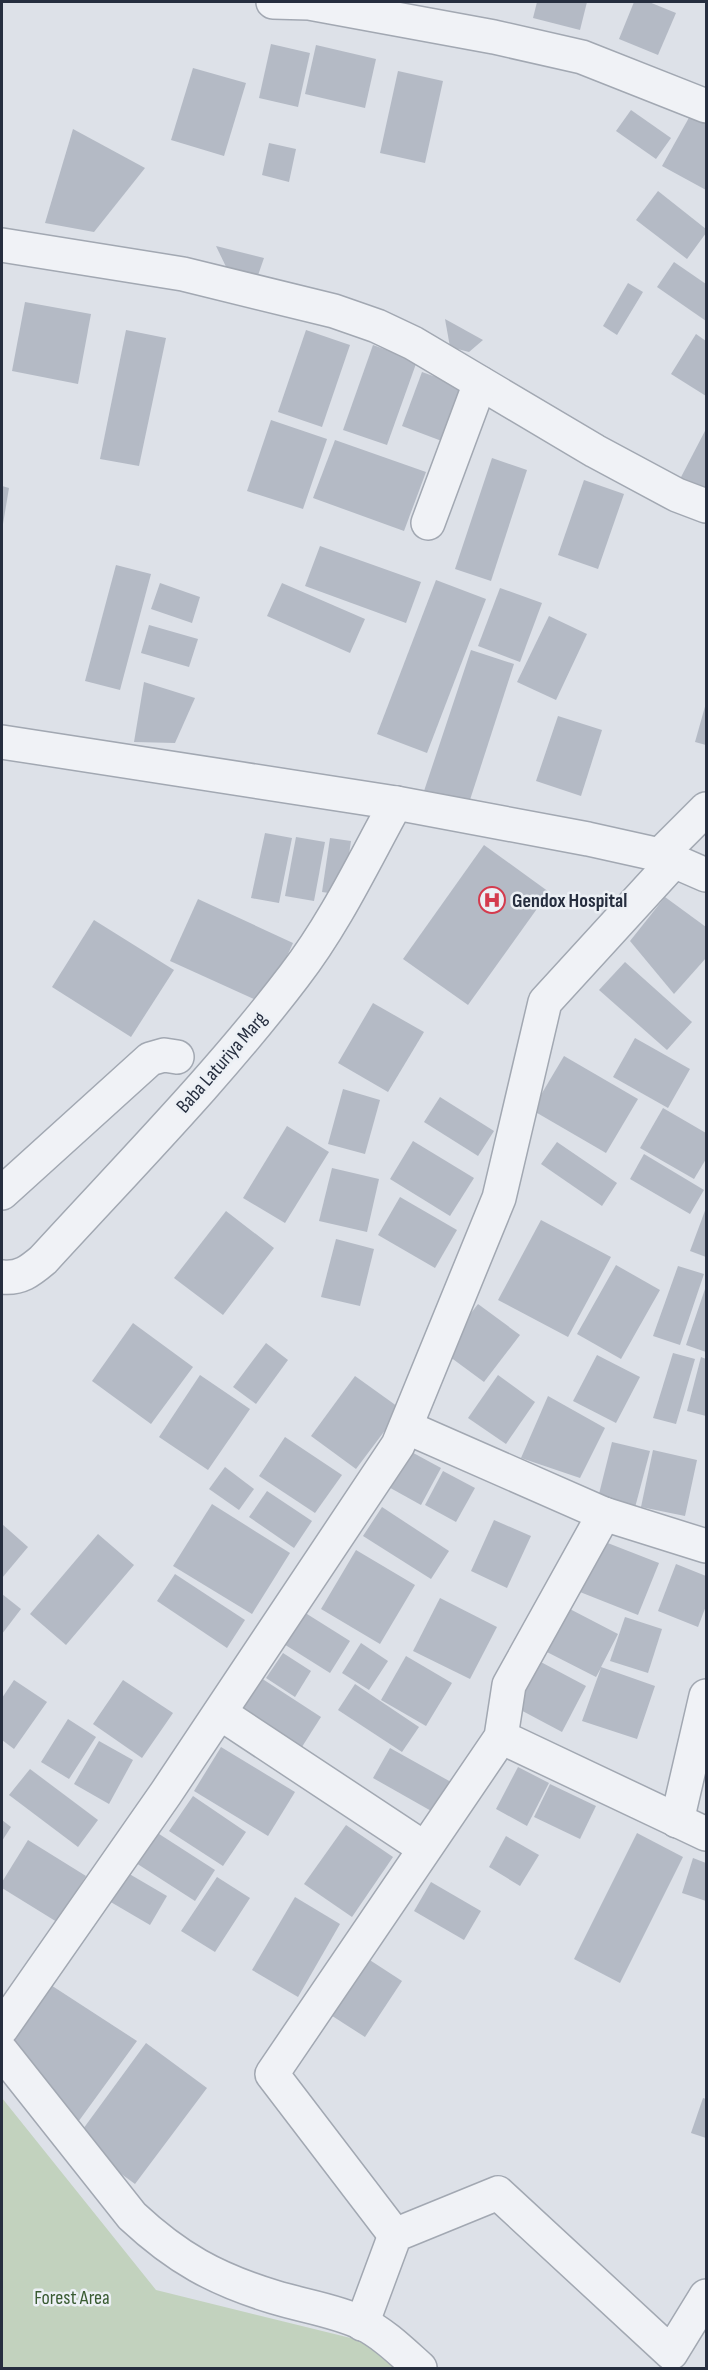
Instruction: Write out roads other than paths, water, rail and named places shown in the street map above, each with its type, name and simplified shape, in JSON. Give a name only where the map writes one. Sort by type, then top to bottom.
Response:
[{"type":"street","points":[[273,2],[309,3],[494,37],[571,54],[706,106]]},
{"type":"street","points":[[2,245],[183,274],[334,311],[377,326],[413,343],[595,451],[677,495],[706,506]]},
{"type":"street","points":[[428,524],[480,383]]},
{"type":"street","points":[[2,742],[396,803],[588,839],[667,858],[706,875]]},
{"type":"street","name":"Baba Laturiya Marg","points":[[5,1282],[28,1273],[43,1260],[201,1088],[295,975],[336,912],[396,803]]},
{"type":"street","points":[[2,2028],[220,1713],[398,1445],[500,1198],[545,1002],[706,809]]},
{"type":"street","points":[[667,858],[706,848]]},
{"type":"street","points":[[2,1193],[150,1059],[164,1055],[177,1057]]},
{"type":"street","points":[[406,1427],[604,1514],[706,1546]]},
{"type":"street","points":[[395,2235],[272,2074],[501,1737],[509,1685],[604,1514]]},
{"type":"street","points":[[677,1821],[706,1696]]},
{"type":"street","points":[[220,1713],[424,1848]]},
{"type":"street","points":[[501,1737],[706,1834]]},
{"type":"street","points":[[2,2052],[132,2216],[157,2239],[195,2266],[233,2283],[362,2324],[389,2341],[420,2368]]},
{"type":"street","points":[[362,2324],[395,2235],[498,2193],[671,2353],[706,2296]]},
{"type":"place","name":"Gendox Hospital","points":[[492,900]]},
{"type":"park label","name":"Forest Area","points":[[72,2297]]}]
